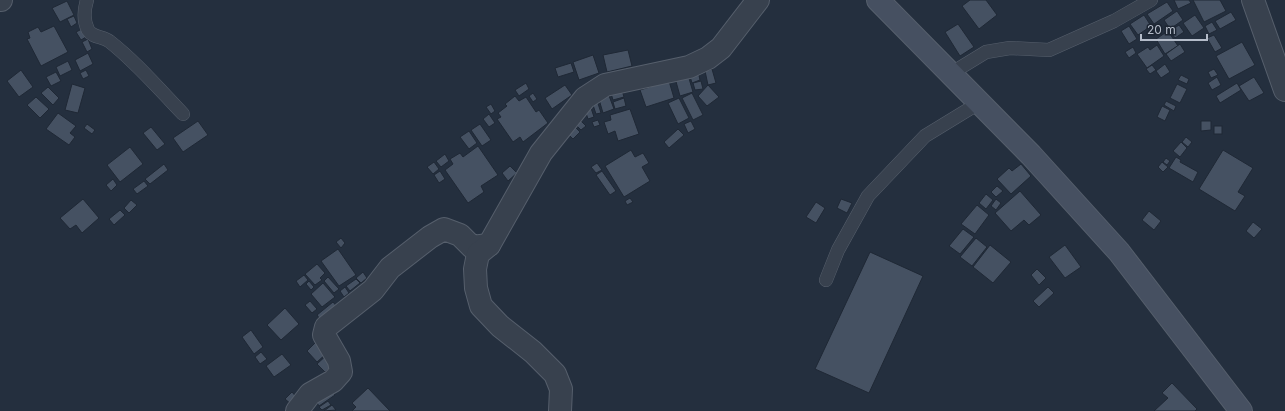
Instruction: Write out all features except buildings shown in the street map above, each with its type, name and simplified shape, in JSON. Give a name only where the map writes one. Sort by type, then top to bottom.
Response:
[{"type":"street","points":[[560,411],[561,389],[555,374],[533,352],[500,326],[482,306],[476,288],[474,269],[478,254],[489,245],[541,153],[585,98],[605,85],[690,67],[708,58],[721,48],[758,0]]},
{"type":"street","points":[[878,0],[1031,155],[1119,252],[1241,411]]},
{"type":"street","points":[[1253,0],[1285,90]]},
{"type":"street","points":[[297,411],[310,394],[333,381],[341,372],[339,361],[324,335],[326,327],[373,290],[390,268],[430,237],[444,229],[460,235],[472,247],[489,245]]},
{"type":"lane","points":[[87,0],[84,19],[88,31],[94,35],[107,39],[153,82],[183,114]]},
{"type":"lane","points":[[950,74],[986,52],[1010,48],[1049,50],[1114,21],[1151,0]]},
{"type":"lane","points":[[826,280],[838,250],[868,196],[924,136],[979,103]]}]
